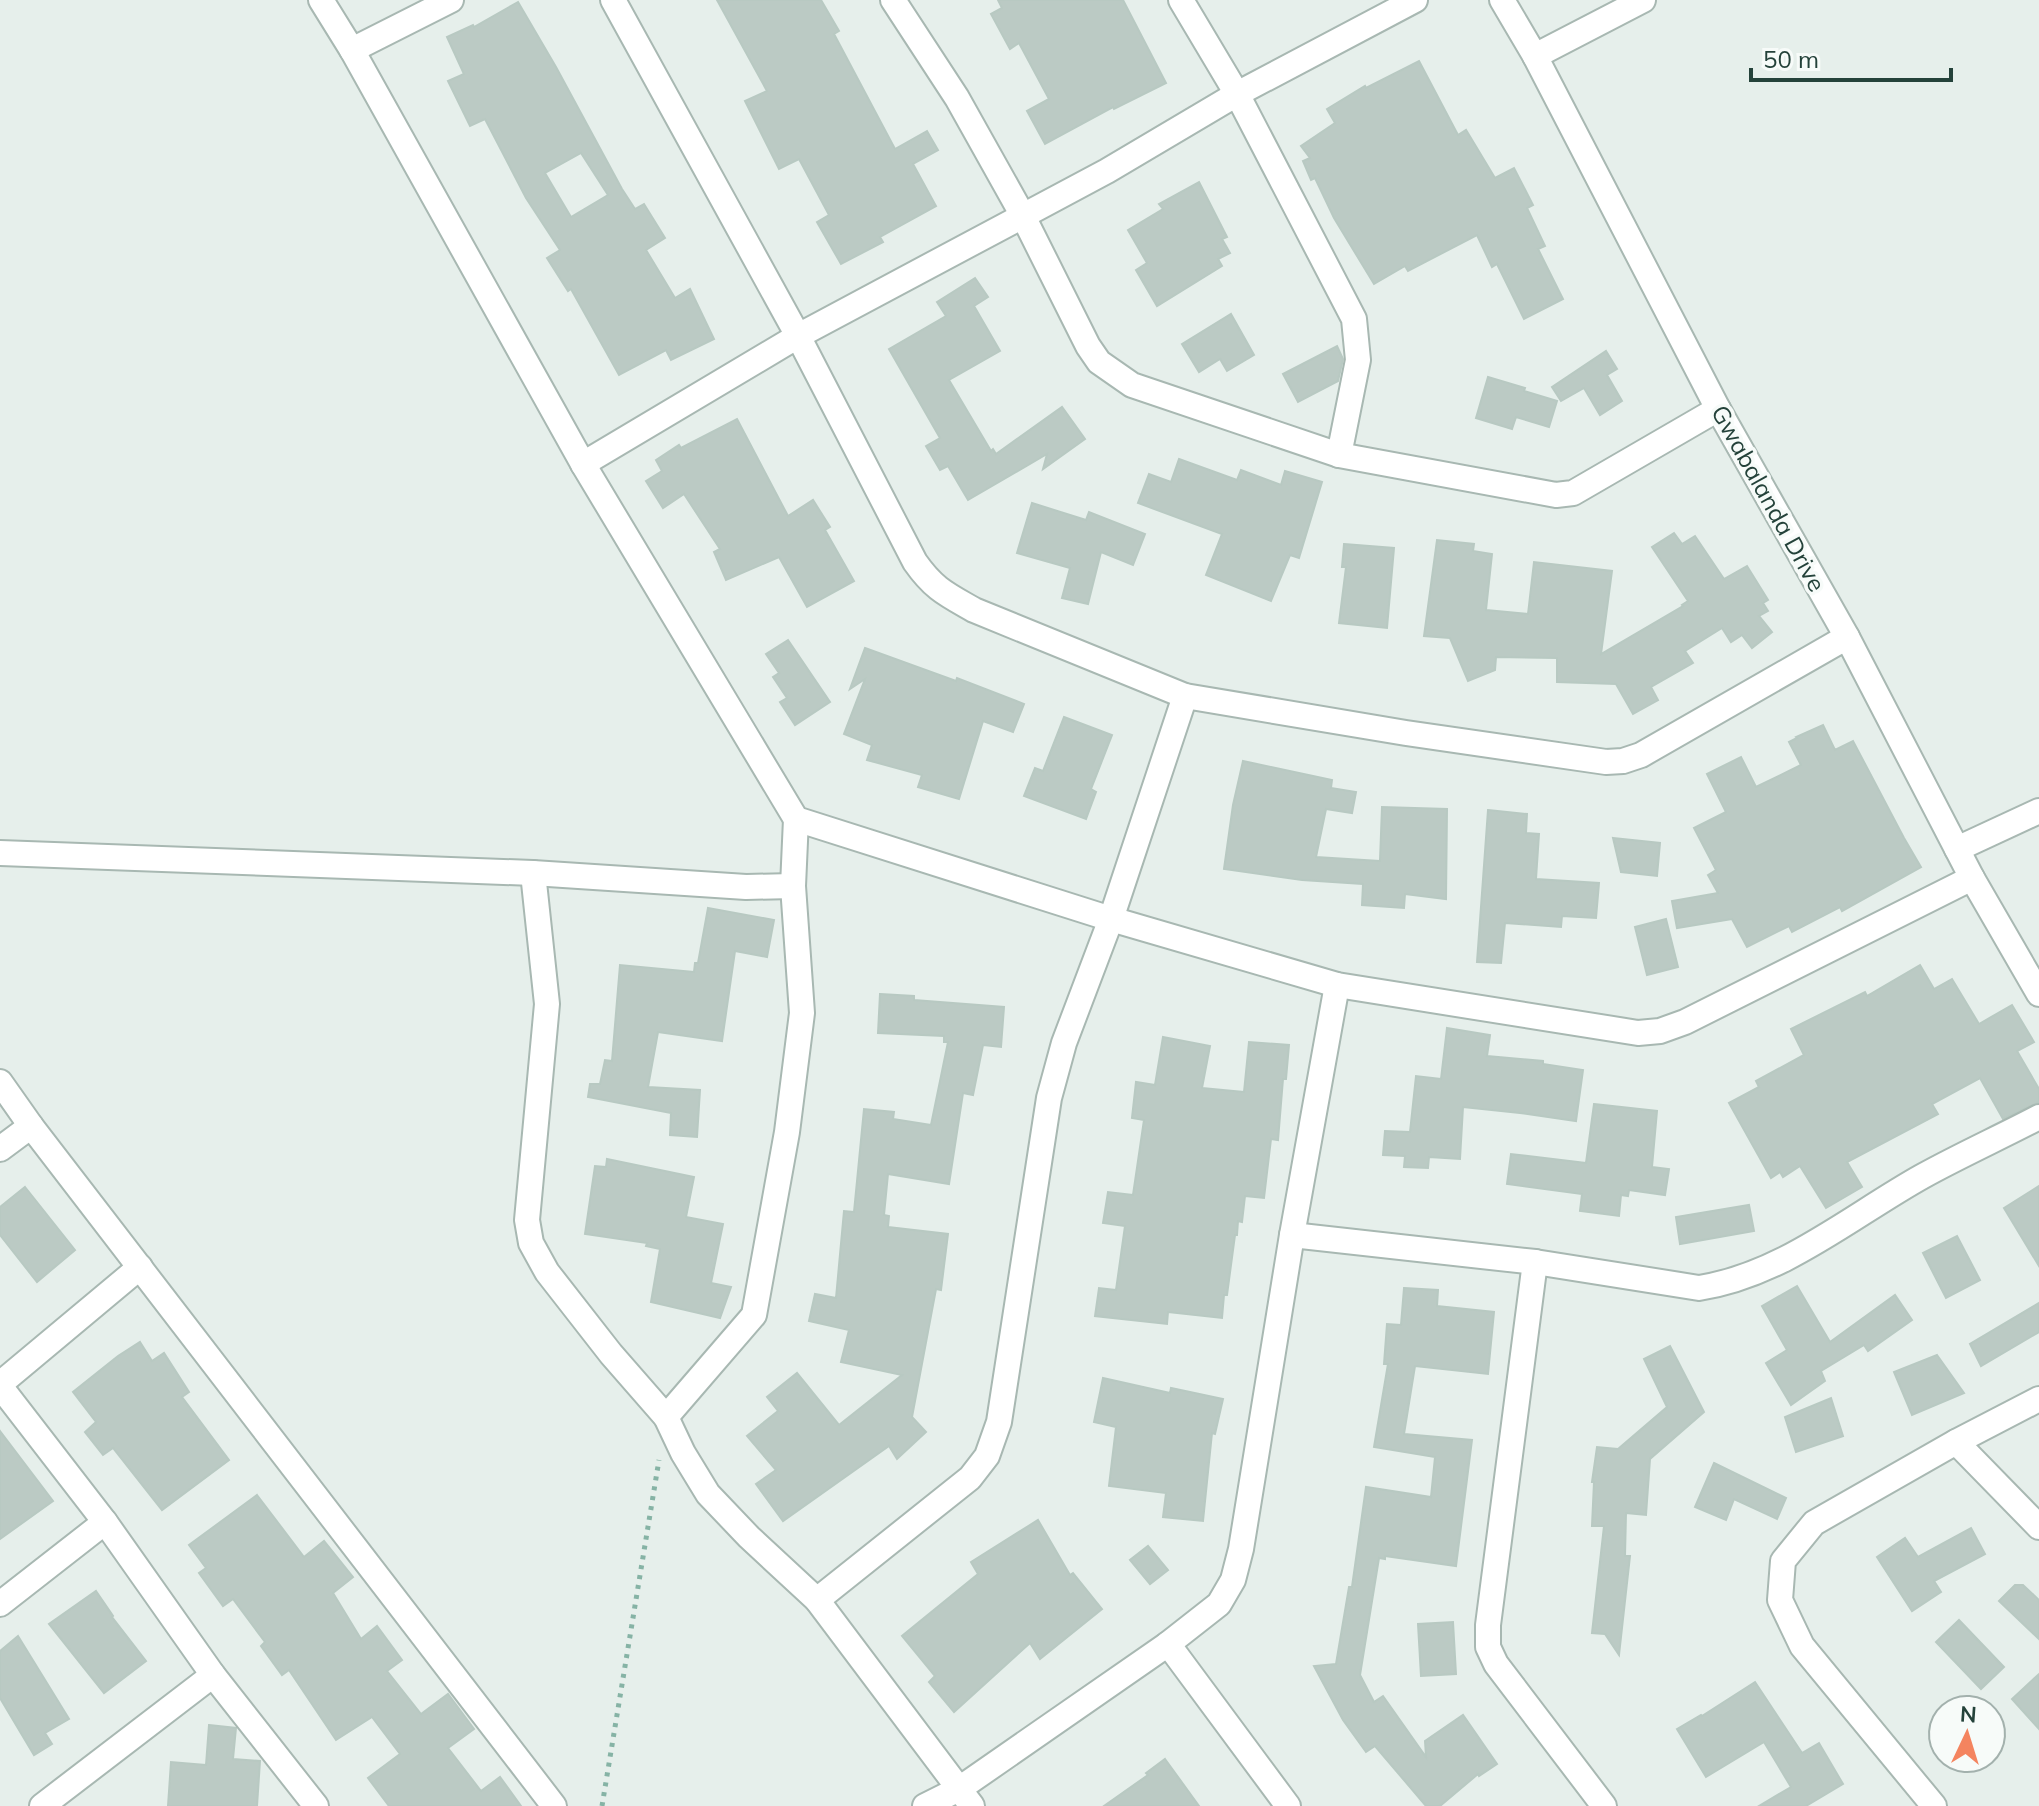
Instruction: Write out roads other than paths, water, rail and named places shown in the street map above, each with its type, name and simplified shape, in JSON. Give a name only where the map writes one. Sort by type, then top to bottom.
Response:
[{"type":"street","points":[[321,0],[352,50],[583,464],[796,819],[793,886],[802,1013],[787,1132],[754,1315],[666,1417]]},
{"type":"street","points":[[352,50],[451,0]]},
{"type":"street","points":[[613,0],[798,336],[915,562],[929,582],[974,610],[1185,696],[1606,762],[1641,755],[1847,637]]},
{"type":"street","points":[[893,0],[957,98],[1023,216],[1088,346],[1099,362],[1132,385],[1339,455],[1556,495],[1573,493],[1718,409]]},
{"type":"street","points":[[1181,0],[1237,94],[1354,319],[1358,360],[1339,455]]},
{"type":"street","points":[[583,464],[798,336],[1107,171],[1237,94],[1415,0]]},
{"type":"street","name":"Gwabalanda Drive","points":[[1502,0],[1535,56],[1718,409],[1847,637],[1972,878],[2039,994]]},
{"type":"street","points":[[1535,56],[1643,0]]},
{"type":"street","points":[[817,1600],[970,1478],[987,1456],[999,1422],[1049,1098],[1064,1043],[1111,919],[1185,696]]},
{"type":"street","points":[[1957,849],[2039,811]]},
{"type":"street","points":[[796,819],[1111,919],[1337,985],[1638,1033],[1660,1031],[1685,1022],[1972,878]]},
{"type":"street","points":[[0,853],[533,873],[746,887],[793,886]]},
{"type":"street","points":[[533,873],[547,1004],[527,1220],[531,1243],[547,1272],[611,1354],[666,1417],[708,1494],[817,1600],[966,1797]]},
{"type":"street","points":[[925,1806],[966,1797],[1219,1604],[1233,1580],[1241,1549],[1292,1235],[1337,985]]},
{"type":"street","points":[[0,1082],[554,1806]]},
{"type":"street","points":[[1292,1235],[1535,1262],[1699,1288],[1722,1285],[1790,1257],[1924,1175],[2039,1117]]},
{"type":"street","points":[[0,1149],[31,1126]]},
{"type":"street","points":[[1535,1262],[1488,1625],[1488,1647],[1496,1664],[1604,1806]]},
{"type":"street","points":[[140,1267],[0,1385],[105,1522],[213,1675],[316,1806]]},
{"type":"street","points":[[1934,1806],[1802,1646],[1780,1600],[1783,1561],[1814,1523],[1956,1442],[2039,1399]]},
{"type":"street","points":[[1956,1442],[2039,1527]]},
{"type":"street","points":[[0,1604],[105,1522]]},
{"type":"street","points":[[1168,1644],[1288,1806]]},
{"type":"street","points":[[42,1806],[213,1675]]}]
